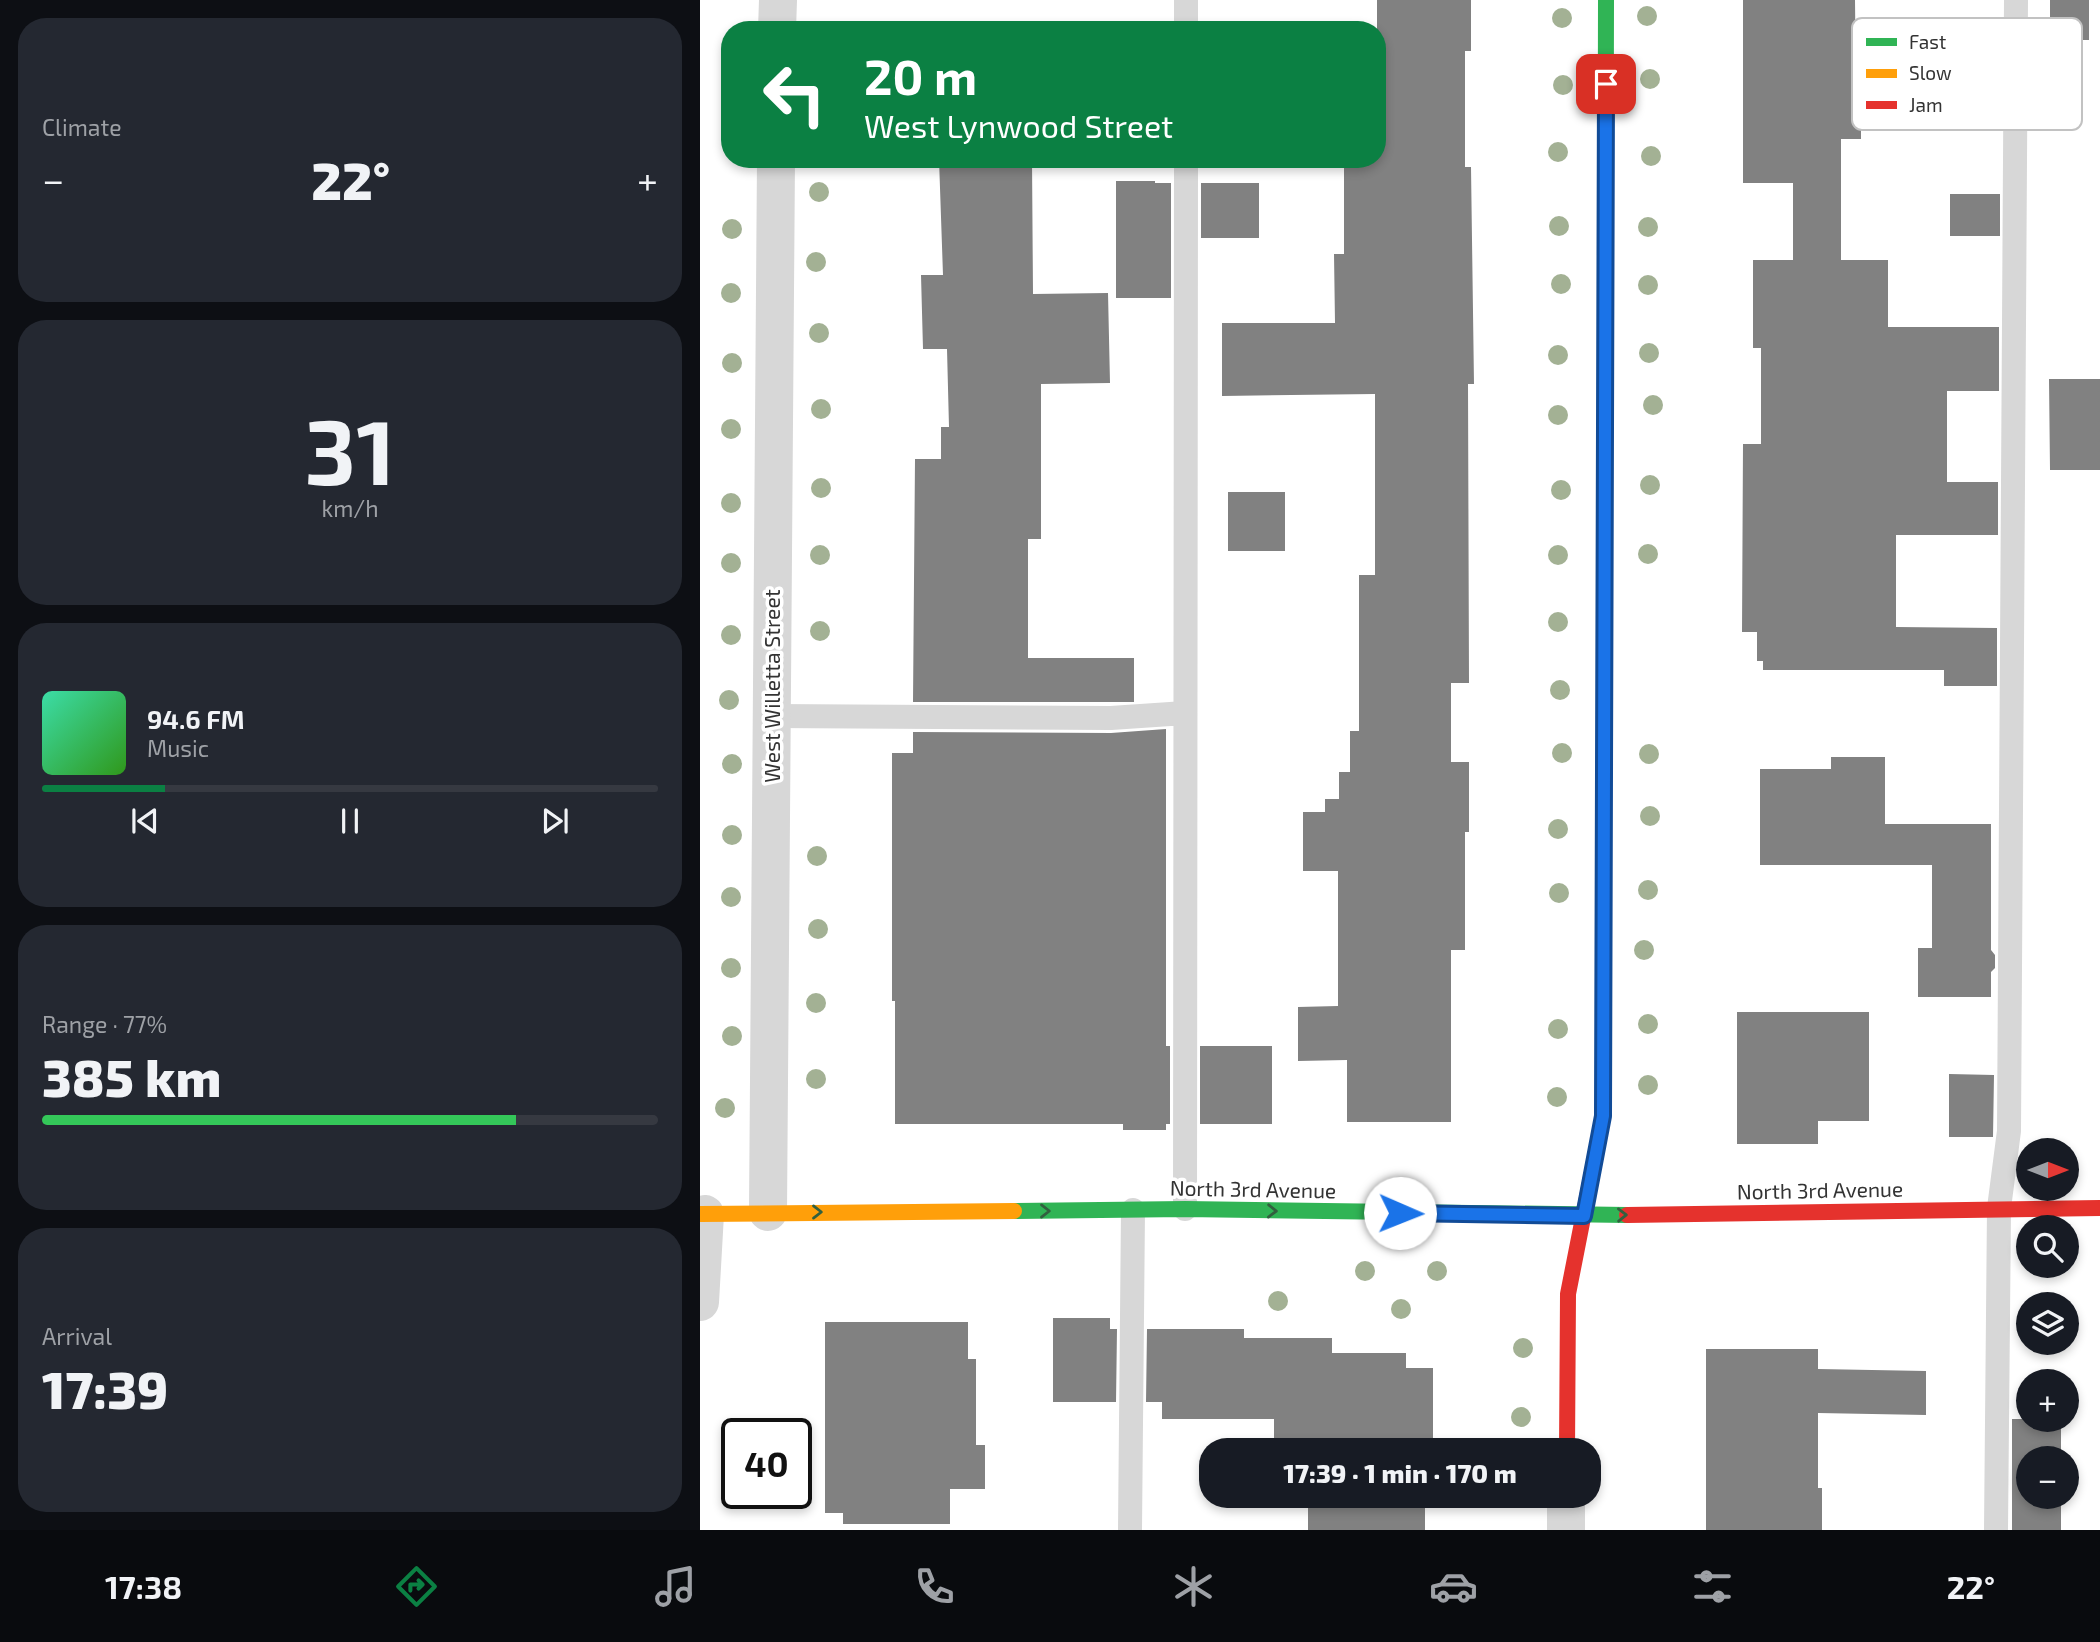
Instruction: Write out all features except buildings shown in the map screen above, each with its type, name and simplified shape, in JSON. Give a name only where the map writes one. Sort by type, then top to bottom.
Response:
[{"type":"street","points":[[777,21],[778,0]]},
{"type":"street","points":[[1567,1438],[1568,1294],[1603,1116],[1606,0]]},
{"type":"street","name":"West Willetta Street","points":[[768,1212],[776,168]]},
{"type":"street","name":"North 3rd Avenue","points":[[702,1214],[1185,1209],[1584,1216],[2100,1208]]},
{"type":"street","points":[[700,1302],[702,1214]]},
{"type":"street","points":[[1566,1508],[1566,1530]]},
{"type":"lane","points":[[1186,0],[1186,21]]},
{"type":"lane","points":[[2016,0],[2016,18]]},
{"type":"lane","points":[[1996,1530],[1999,1208],[2009,1131],[2015,130]]},
{"type":"lane","points":[[1185,1209],[1186,168]]},
{"type":"lane","points":[[772,716],[1111,718],[1185,713]]},
{"type":"lane","points":[[1130,1530],[1133,1210]]},
{"type":"traffic: fast","points":[[1605,482],[1606,0]]},
{"type":"traffic: fast","points":[[1014,1211],[1185,1209],[1627,1215]]},
{"type":"traffic: slow","points":[[1603,1071],[1605,482]]},
{"type":"traffic: slow","points":[[700,1214],[1014,1211]]},
{"type":"traffic: jam","points":[[1567,1438],[1568,1294],[1603,1116],[1603,1071]]},
{"type":"traffic: jam","points":[[1627,1215],[2100,1208]]},
{"type":"route","points":[[1400,1213],[1584,1216],[1603,1116],[1606,84]]}]
